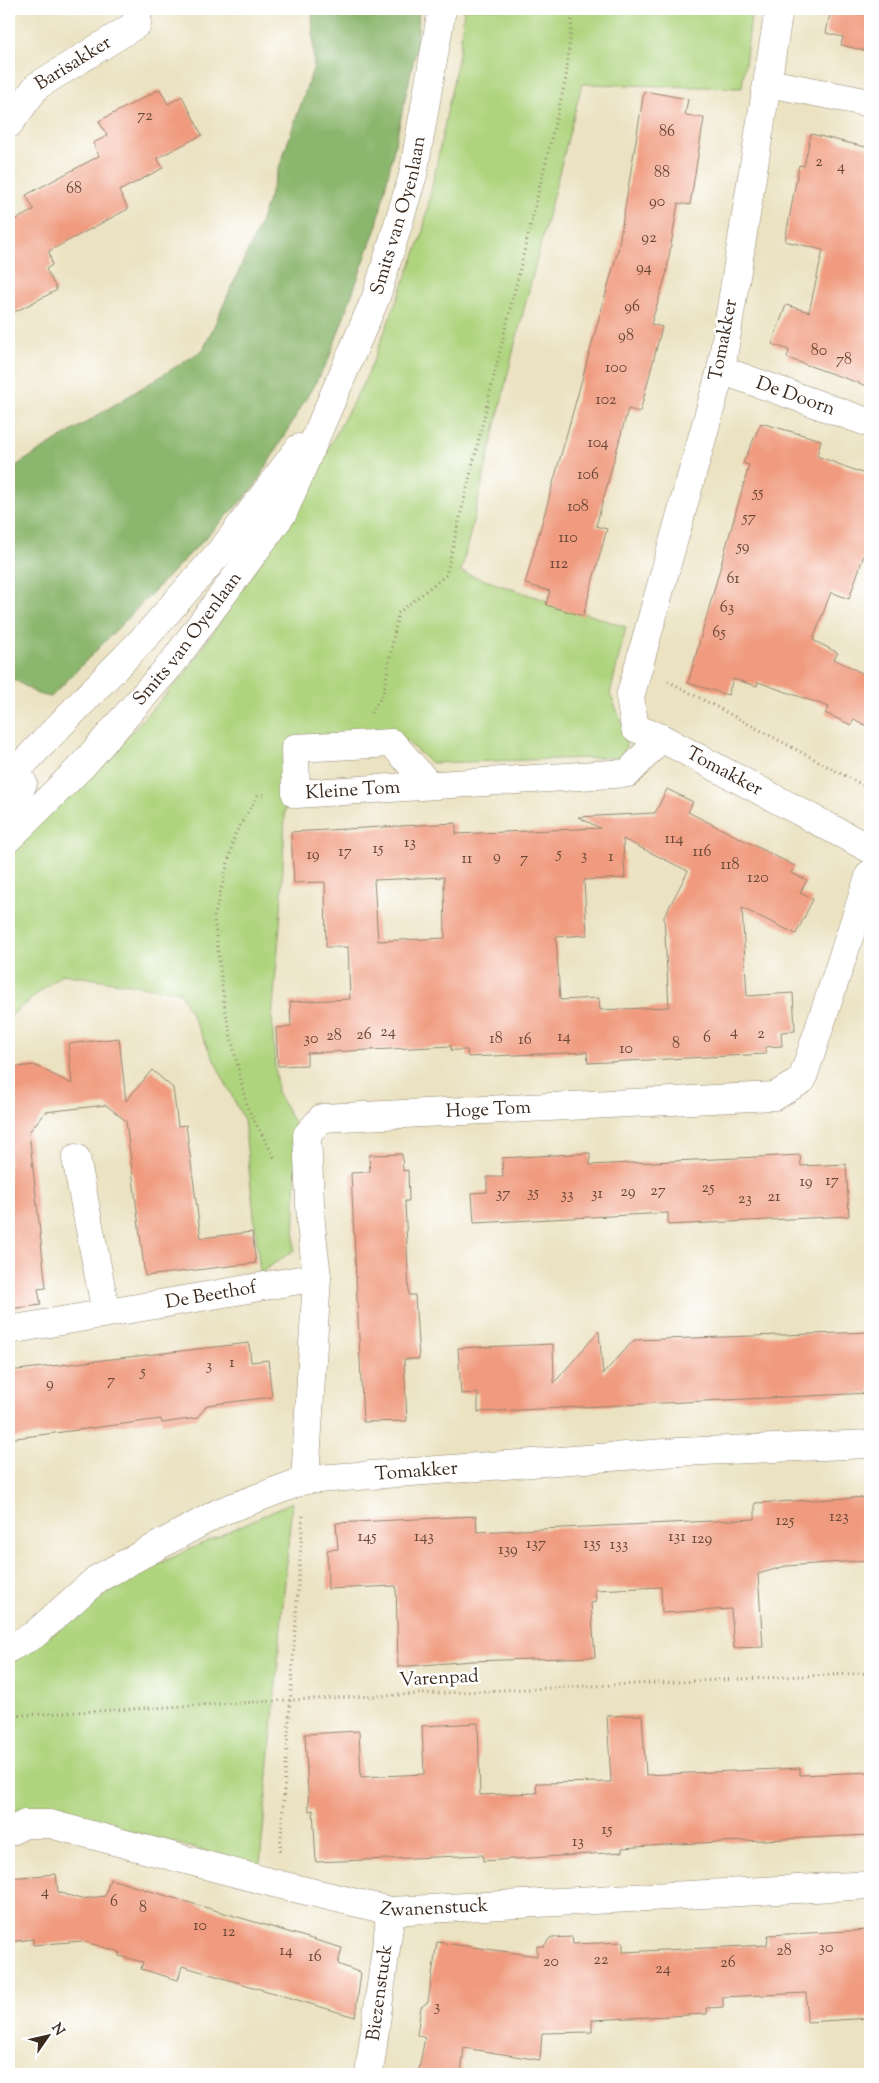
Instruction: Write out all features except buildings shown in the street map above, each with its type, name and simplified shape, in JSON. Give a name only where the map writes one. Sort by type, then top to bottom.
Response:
[{"type":"street","name":"Barisakker","points":[[9,124],[37,86],[137,24],[136,9]]},
{"type":"street","name":"Smits van Oyenlaan","points":[[9,838],[83,765],[173,662],[283,513],[376,297],[413,175],[442,9]]},
{"type":"street","name":"Tomakker","points":[[779,9],[769,83],[721,370],[630,697],[635,728],[661,738],[870,849]]},
{"type":"street","points":[[769,83],[870,103]]},
{"type":"street","name":"De Doorn","points":[[721,370],[870,423]]},
{"type":"street","name":"Smits van Oyenlaan","points":[[11,773],[148,634],[226,545],[326,413]]},
{"type":"street","name":"Kleine Tom","points":[[429,785],[392,743],[295,748],[296,794],[628,773],[661,738]]},
{"type":"street","points":[[9,818],[23,783],[11,773]]},
{"type":"street","name":"Hoge Tom","points":[[305,1480],[317,1277],[311,1225],[307,1135],[322,1118],[775,1096],[802,1080],[870,874]]},
{"type":"street","points":[[76,1158],[106,1313]]},
{"type":"street","name":"De Beethof","points":[[9,1330],[317,1277]]},
{"type":"street","name":"Tomakker","points":[[9,1648],[34,1635],[97,1578],[220,1512],[305,1480],[678,1452],[870,1444]]},
{"type":"street","name":"Zwanenstuck","points":[[9,1832],[25,1824],[50,1824],[277,1884],[391,1911],[870,1885]]},
{"type":"street","name":"Biezenstuck","points":[[369,2074],[391,1911]]},
{"type":"path","points":[[350,745],[382,695],[398,613],[446,575],[566,78],[573,9]]},
{"type":"path","points":[[638,665],[870,789]]},
{"type":"path","points":[[279,1166],[247,1107],[225,1010],[214,918],[235,834],[258,795],[296,794]]},
{"type":"path","points":[[277,1884],[305,1480]]},
{"type":"path","name":"Varenpad","points":[[9,1716],[291,1700],[870,1673]]},
{"type":"green space","points":[[312,9],[419,9],[417,45],[377,225],[328,361],[253,489],[51,697],[37,694],[9,676],[9,470],[203,350],[258,229],[314,66]]},
{"type":"green space","points":[[464,9],[752,9],[742,88],[582,84],[515,344],[461,572],[626,627],[610,694],[628,737],[623,757],[431,763],[395,731],[288,742],[281,912],[272,1019],[277,1092],[297,1128],[294,1250],[260,1273],[244,1120],[180,992],[62,974],[9,1017],[9,851],[90,776],[184,675],[293,514],[368,374],[422,236],[460,48]]},
{"type":"green space","points":[[292,1502],[260,1865],[45,1810],[9,1821],[9,1665],[132,1576]]}]
